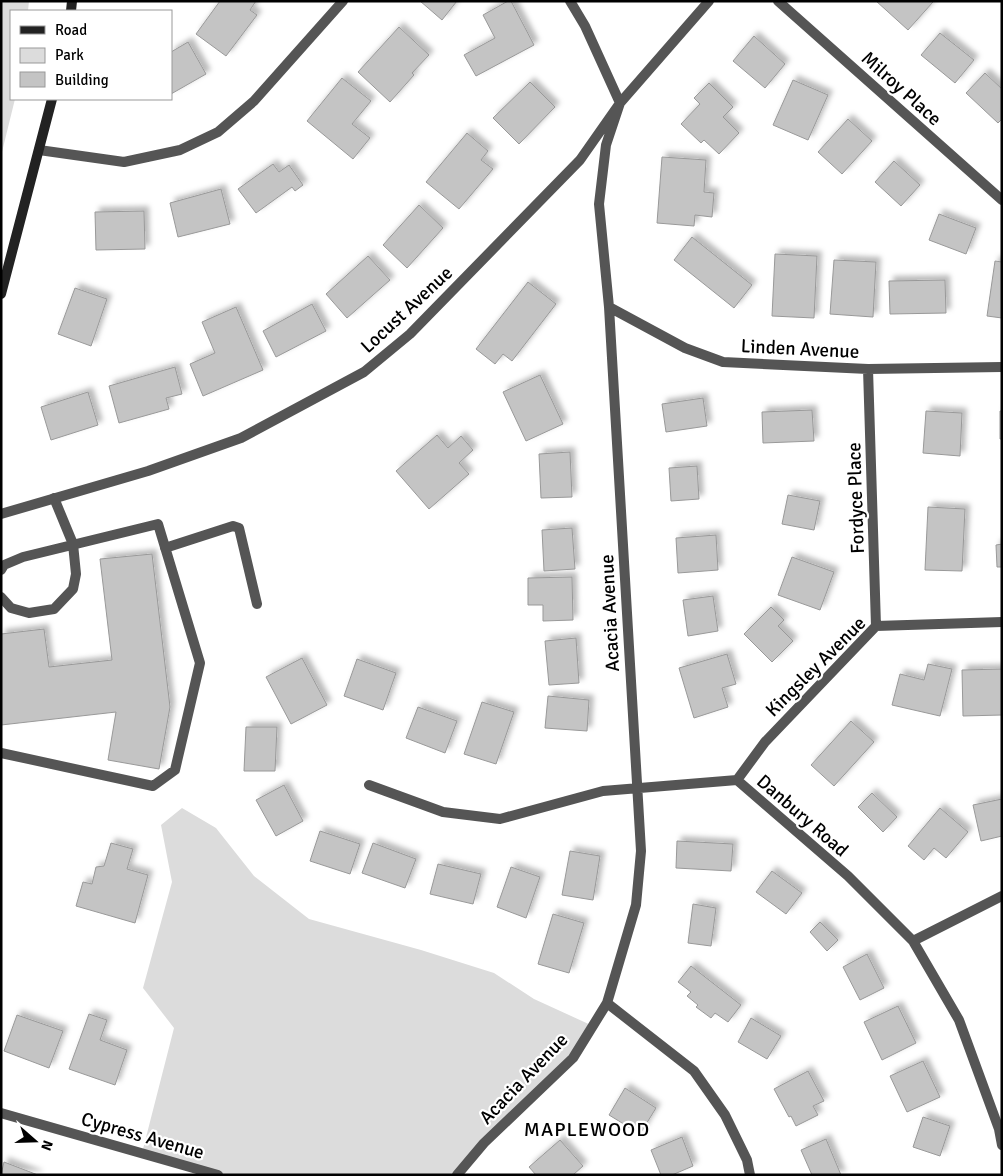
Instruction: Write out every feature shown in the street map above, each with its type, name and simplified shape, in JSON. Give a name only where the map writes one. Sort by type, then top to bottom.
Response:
[{"type":"main road","points":[[1,294],[52,100]]},
{"type":"street","points":[[40,150],[124,162],[180,150],[218,132],[254,101],[343,1]]},
{"type":"street","points":[[570,1],[584,26],[620,103]]},
{"type":"street","name":"Locust Avenue","points":[[1,514],[148,471],[241,438],[364,372],[410,334],[580,160],[620,103],[709,1]]},
{"type":"street","name":"Milroy Place","points":[[778,1],[1002,200]]},
{"type":"street","name":"Acacia Avenue","points":[[457,1175],[484,1143],[573,1058],[608,1003],[636,905],[641,851],[609,307],[599,204],[606,145],[620,103]]},
{"type":"street","name":"Linden Avenue","points":[[609,307],[685,348],[723,362],[868,368],[1002,367]]},
{"type":"street","name":"Fordyce Place","points":[[868,368],[876,626]]},
{"type":"street","points":[[1,597],[11,608],[22,613],[29,613],[54,609],[73,589],[76,574],[73,544],[54,498]]},
{"type":"street","points":[[1,570],[4,564],[23,557],[158,524],[200,664],[175,770],[153,786],[1,753]]},
{"type":"street","points":[[165,548],[234,526],[239,528],[257,604]]},
{"type":"street","name":"Kingsley Avenue","points":[[737,780],[764,742],[876,626],[1002,622]]},
{"type":"street","name":"Danbury Road","points":[[369,785],[443,812],[500,819],[603,792],[737,780],[848,876],[913,941],[959,1020],[999,1130],[1002,1145]]},
{"type":"street","points":[[913,941],[1002,896]]},
{"type":"street","points":[[608,1003],[694,1071],[725,1115],[747,1160],[750,1175]]},
{"type":"street","name":"Cypress Avenue","points":[[1,1113],[218,1175]]},
{"type":"green space","points":[[1,1],[29,1],[28,10],[10,10],[10,100],[15,100],[1,156]]},
{"type":"green space","points":[[182,808],[216,828],[254,876],[309,919],[421,950],[494,973],[534,999],[593,1026],[573,1058],[457,1175],[218,1175],[142,1153],[174,1028],[143,988],[172,882],[161,825]]},
{"type":"building","points":[[220,1],[256,1],[250,10],[257,15],[226,56],[196,34]]},
{"type":"building","points":[[420,1],[457,1],[442,20]]},
{"type":"building","points":[[511,1],[534,45],[476,76],[464,55],[495,38],[483,15]]},
{"type":"building","points":[[876,1],[932,1],[933,2],[908,30]]},
{"type":"building","points":[[399,27],[429,55],[412,73],[414,75],[390,102],[358,72]]},
{"type":"building","points":[[940,33],[974,60],[955,83],[921,55]]},
{"type":"building","points":[[754,36],[785,64],[765,88],[733,61]]},
{"type":"building","points":[[188,42],[206,74],[172,93],[172,51]]},
{"type":"building","points":[[985,73],[1002,89],[1002,119],[998,123],[966,93]]},
{"type":"building","points":[[342,78],[371,101],[352,124],[370,138],[353,159],[307,121]]},
{"type":"building","points":[[793,80],[828,95],[808,140],[773,125]]},
{"type":"building","points":[[530,82],[555,107],[519,144],[493,118]]},
{"type":"building","points":[[709,83],[733,107],[723,117],[739,133],[719,154],[704,140],[701,143],[681,124],[700,104],[694,98]]},
{"type":"building","points":[[848,119],[872,141],[842,174],[818,152]]},
{"type":"building","points":[[467,133],[488,151],[481,160],[493,169],[459,209],[426,182]]},
{"type":"building","points":[[662,157],[706,160],[704,192],[714,193],[712,217],[695,215],[694,226],[657,223]]},
{"type":"building","points":[[894,161],[920,185],[901,206],[875,182]]},
{"type":"building","points":[[273,164],[279,172],[289,165],[303,185],[295,191],[292,187],[256,213],[238,189]]},
{"type":"building","points":[[221,189],[230,224],[178,237],[170,203]]},
{"type":"building","points":[[419,205],[443,228],[407,268],[383,245]]},
{"type":"building","points":[[144,211],[145,249],[96,250],[95,212]]},
{"type":"building","points":[[939,214],[976,228],[966,254],[929,240]]},
{"type":"building","points":[[692,237],[752,285],[734,308],[674,260]]},
{"type":"building","points":[[775,254],[817,256],[814,318],[772,316]]},
{"type":"building","points":[[368,256],[390,280],[347,318],[326,294]]},
{"type":"building","points":[[834,260],[876,262],[873,317],[830,314]]},
{"type":"building","points":[[995,261],[1002,262],[1002,318],[987,316]]},
{"type":"building","points":[[945,280],[946,313],[890,314],[889,281]]},
{"type":"building","points":[[528,282],[556,304],[512,361],[503,354],[495,364],[476,349]]},
{"type":"building","points":[[75,288],[107,299],[91,346],[58,334]]},
{"type":"building","points":[[312,304],[326,331],[276,357],[263,331]]},
{"type":"building","points":[[236,307],[263,370],[203,396],[190,364],[215,353],[202,322]]},
{"type":"building","points":[[175,367],[182,394],[166,398],[169,409],[119,423],[109,386]]},
{"type":"building","points":[[540,375],[563,424],[526,441],[503,392]]},
{"type":"building","points":[[88,392],[98,425],[51,440],[41,407]]},
{"type":"building","points":[[703,398],[707,426],[666,432],[662,404]]},
{"type":"building","points":[[812,410],[814,441],[763,443],[762,412]]},
{"type":"building","points":[[926,411],[962,413],[960,456],[923,453]]},
{"type":"building","points":[[1000,411],[1002,411],[1002,439],[1000,439]]},
{"type":"building","points":[[437,435],[448,448],[461,436],[473,450],[459,463],[469,474],[429,509],[396,471]]},
{"type":"building","points":[[570,452],[572,497],[541,498],[539,454]]},
{"type":"building","points":[[697,466],[699,499],[671,501],[669,468]]},
{"type":"building","points":[[788,495],[820,501],[814,530],[782,524]]},
{"type":"building","points":[[928,507],[965,509],[962,571],[925,570]]},
{"type":"building","points":[[572,528],[575,569],[544,571],[542,530]]},
{"type":"building","points":[[716,535],[718,570],[678,573],[676,538]]},
{"type":"building","points":[[1002,544],[1002,567],[997,567],[996,545]]},
{"type":"building","points":[[152,554],[170,707],[159,769],[108,760],[116,712],[1,725],[1,634],[44,629],[49,667],[112,660],[100,559]]},
{"type":"building","points":[[792,557],[834,572],[820,610],[778,595]]},
{"type":"building","points":[[572,577],[573,620],[543,621],[543,605],[528,605],[528,578]]},
{"type":"building","points":[[713,596],[718,631],[688,636],[683,600]]},
{"type":"building","points":[[771,607],[784,620],[778,626],[793,641],[772,662],[744,634]]},
{"type":"building","points":[[576,638],[579,683],[549,685],[545,641]]},
{"type":"building","points":[[727,654],[736,684],[722,688],[728,707],[694,718],[679,668]]},
{"type":"building","points":[[302,658],[327,705],[291,724],[266,677]]},
{"type":"building","points":[[357,659],[396,673],[383,710],[344,696]]},
{"type":"building","points":[[928,664],[952,669],[940,716],[892,705],[900,674],[924,680]]},
{"type":"building","points":[[1002,669],[1002,715],[963,716],[962,670]]},
{"type":"building","points":[[548,696],[589,700],[587,731],[545,728]]},
{"type":"building","points":[[482,702],[514,712],[496,764],[464,754]]},
{"type":"building","points":[[418,707],[457,721],[445,753],[406,738]]},
{"type":"building","points":[[851,721],[874,742],[834,786],[811,765]]},
{"type":"building","points":[[246,727],[277,727],[275,771],[244,771]]},
{"type":"building","points":[[284,785],[303,821],[276,836],[256,800]]},
{"type":"building","points":[[872,793],[897,817],[883,832],[858,807]]},
{"type":"building","points":[[1002,799],[1002,836],[981,841],[973,805]]},
{"type":"building","points":[[940,808],[968,832],[946,858],[934,848],[924,860],[908,846]]},
{"type":"building","points":[[320,831],[360,844],[350,874],[310,861]]},
{"type":"building","points":[[677,841],[733,844],[731,871],[676,868]]},
{"type":"building","points":[[111,843],[133,849],[127,869],[148,875],[135,923],[76,906],[83,882],[92,884],[96,867],[104,866]]},
{"type":"building","points":[[373,843],[416,859],[405,888],[362,873]]},
{"type":"building","points":[[570,851],[600,856],[593,900],[562,895]]},
{"type":"building","points":[[438,864],[481,874],[473,904],[430,894]]},
{"type":"building","points":[[511,867],[540,877],[526,918],[497,907]]},
{"type":"building","points":[[772,871],[802,893],[786,914],[756,892]]},
{"type":"building","points":[[693,904],[716,908],[711,946],[688,943]]},
{"type":"building","points":[[553,914],[584,923],[569,973],[538,964]]},
{"type":"building","points":[[820,922],[838,940],[827,951],[810,932]]},
{"type":"building","points":[[867,954],[884,988],[860,1000],[843,967]]},
{"type":"building","points":[[691,966],[741,1005],[728,1022],[715,1013],[711,1018],[696,1007],[698,1005],[687,996],[691,992],[678,982]]},
{"type":"building","points":[[898,1006],[916,1043],[882,1060],[864,1022]]},
{"type":"building","points":[[89,1014],[107,1020],[100,1040],[127,1050],[115,1085],[69,1069]]},
{"type":"building","points":[[17,1015],[63,1031],[49,1068],[4,1051]]},
{"type":"building","points":[[751,1018],[781,1036],[767,1059],[738,1042]]},
{"type":"building","points":[[923,1061],[940,1097],[907,1112],[890,1076]]},
{"type":"building","points":[[808,1071],[824,1101],[813,1106],[818,1115],[796,1126],[774,1089]]},
{"type":"building","points":[[625,1088],[656,1108],[640,1134],[609,1115]]},
{"type":"building","points":[[923,1117],[950,1126],[940,1156],[913,1147]]},
{"type":"building","points":[[682,1137],[693,1166],[672,1175],[661,1175],[651,1150]]},
{"type":"building","points":[[826,1139],[841,1175],[812,1175],[801,1150]]},
{"type":"building","points":[[560,1140],[583,1166],[573,1175],[536,1175],[529,1167]]},
{"type":"building","points":[[4,1162],[38,1175],[1,1175]]},
{"type":"district","name":"MAPLEWOOD","points":[[587,1129]]}]
